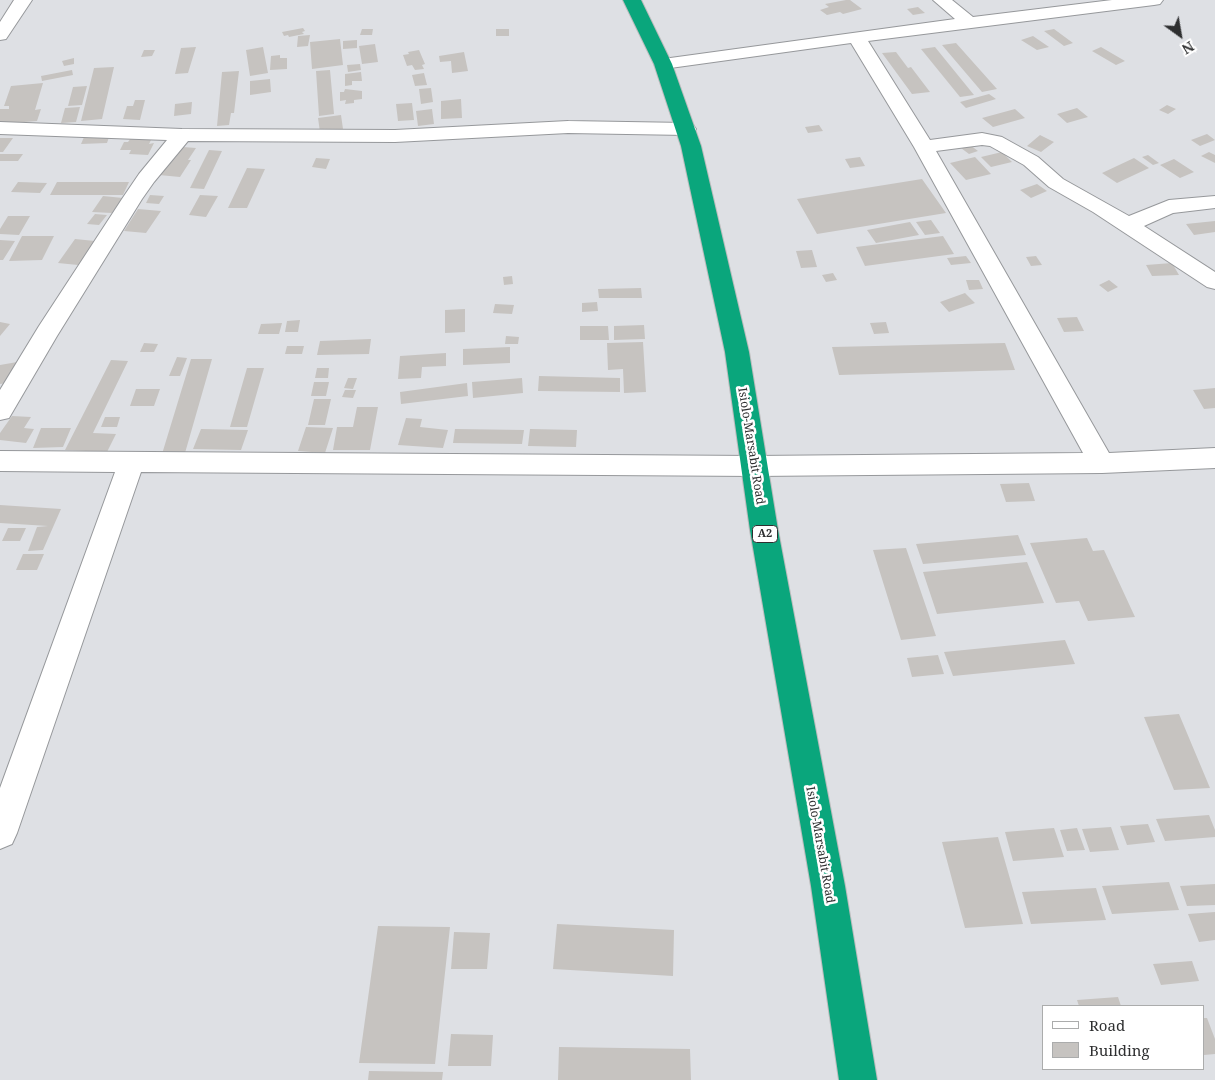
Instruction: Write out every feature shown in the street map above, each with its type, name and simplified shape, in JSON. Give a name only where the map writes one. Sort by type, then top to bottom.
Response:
[{"type":"highway","name":"Isiolo-Marsabit Road","points":[[632,0],[663,64],[686,129],[701,183],[736,352],[828,886],[858,1080]]},
{"type":"street","points":[[0,35],[23,0]]},
{"type":"street","points":[[942,0],[971,24]]},
{"type":"street","points":[[663,64],[1154,0]]},
{"type":"street","points":[[856,38],[924,147],[1102,463]]},
{"type":"street","points":[[0,128],[182,135],[395,136],[568,128],[686,129]]},
{"type":"street","points":[[0,412],[47,332],[132,199],[146,178],[182,135]]},
{"type":"street","points":[[924,147],[982,139],[995,141],[1031,161],[1056,182],[1100,207],[1215,282]]},
{"type":"street","points":[[1126,225],[1169,207],[1215,202]]},
{"type":"street","points":[[0,461],[755,466],[1102,463],[1215,458]]},
{"type":"street","points":[[0,833],[132,461]]},
{"type":"building","points":[[850,0],[862,9],[843,14],[840,12],[827,15],[820,10],[829,7],[825,4]]},
{"type":"building","points":[[918,7],[925,13],[913,15],[907,9]]},
{"type":"building","points":[[303,28],[305,31],[302,32],[304,34],[289,37],[288,35],[284,36],[282,32]]},
{"type":"building","points":[[362,29],[373,29],[372,35],[360,35]]},
{"type":"building","points":[[496,29],[509,29],[509,36],[496,36]]},
{"type":"building","points":[[1054,29],[1073,43],[1064,46],[1044,31]]},
{"type":"building","points":[[310,35],[308,46],[297,47],[298,36]]},
{"type":"building","points":[[1033,36],[1049,47],[1037,50],[1021,40]]},
{"type":"building","points":[[340,39],[343,65],[312,69],[310,42]]},
{"type":"building","points":[[357,40],[357,48],[343,49],[343,41]]},
{"type":"building","points":[[956,43],[997,89],[982,92],[942,45]]},
{"type":"building","points":[[375,44],[378,62],[362,64],[359,46]]},
{"type":"building","points":[[196,47],[188,73],[175,74],[181,48]]},
{"type":"building","points":[[263,47],[268,73],[250,76],[246,50]]},
{"type":"building","points":[[935,47],[974,95],[960,97],[921,49]]},
{"type":"building","points":[[1101,47],[1125,61],[1116,65],[1092,51]]},
{"type":"building","points":[[144,50],[155,50],[152,56],[141,57]]},
{"type":"building","points":[[419,50],[425,64],[422,65],[424,69],[415,70],[412,65],[407,66],[403,55]]},
{"type":"building","points":[[464,52],[468,71],[452,73],[451,61],[440,62],[439,56]]},
{"type":"building","points":[[896,52],[908,68],[911,67],[930,92],[912,94],[882,53]]},
{"type":"building","points":[[280,55],[280,58],[287,58],[287,69],[270,70],[271,56]]},
{"type":"building","points":[[74,58],[74,64],[64,66],[62,61]]},
{"type":"building","points":[[360,64],[361,70],[348,72],[347,65]]},
{"type":"building","points":[[114,67],[102,119],[81,121],[94,68]]},
{"type":"building","points":[[72,70],[73,75],[42,81],[41,76]]},
{"type":"building","points":[[330,70],[334,114],[319,116],[316,71]]},
{"type":"building","points":[[239,71],[234,113],[231,113],[229,125],[217,126],[222,72]]},
{"type":"building","points":[[361,72],[362,81],[352,81],[352,85],[345,86],[345,74]]},
{"type":"building","points":[[424,73],[427,85],[415,86],[412,75]]},
{"type":"building","points":[[270,79],[271,92],[250,95],[250,81]]},
{"type":"building","points":[[43,83],[35,110],[41,109],[37,121],[0,124],[0,109],[9,109],[9,106],[4,106],[11,86]]},
{"type":"building","points":[[87,86],[82,105],[68,106],[73,87]]},
{"type":"building","points":[[431,88],[433,102],[421,104],[419,89]]},
{"type":"building","points":[[345,89],[362,91],[362,99],[354,100],[354,103],[345,104],[346,100],[340,101],[340,92],[344,92]]},
{"type":"building","points":[[989,94],[996,99],[966,108],[960,102]]},
{"type":"building","points":[[461,99],[462,118],[441,119],[441,101]]},
{"type":"building","points":[[135,100],[145,100],[140,120],[123,119],[127,106],[133,106]]},
{"type":"building","points":[[192,102],[191,114],[174,116],[175,104]]},
{"type":"building","points":[[412,103],[414,120],[398,121],[396,104]]},
{"type":"building","points":[[1167,105],[1176,109],[1168,114],[1159,110]]},
{"type":"building","points":[[80,107],[76,122],[61,123],[65,108]]},
{"type":"building","points":[[1077,108],[1088,117],[1067,123],[1057,114]]},
{"type":"building","points":[[432,109],[434,124],[418,126],[416,111]]},
{"type":"building","points":[[1015,109],[1025,118],[993,127],[982,118]]},
{"type":"building","points":[[341,115],[343,129],[320,132],[318,118]]},
{"type":"building","points":[[819,125],[823,131],[808,133],[805,127]]},
{"type":"building","points":[[1207,134],[1215,140],[1200,146],[1191,140]]},
{"type":"building","points":[[1040,135],[1054,142],[1041,152],[1027,146]]},
{"type":"building","points":[[84,137],[109,137],[107,143],[81,144]]},
{"type":"building","points":[[0,138],[13,138],[3,152],[0,152]]},
{"type":"building","points":[[131,138],[152,138],[149,144],[154,143],[148,155],[129,154],[131,150],[120,150],[124,142],[128,142]]},
{"type":"building","points":[[970,145],[978,151],[969,154],[961,148]]},
{"type":"building","points":[[183,147],[196,148],[180,177],[159,175],[171,158],[175,158]]},
{"type":"building","points":[[209,150],[222,151],[204,189],[190,188]]},
{"type":"building","points":[[1002,152],[1012,162],[991,167],[981,157]]},
{"type":"building","points":[[1209,152],[1215,155],[1215,163],[1201,156]]},
{"type":"building","points":[[0,154],[23,154],[18,161],[0,161]]},
{"type":"building","points":[[1148,155],[1159,163],[1153,165],[1142,157]]},
{"type":"building","points":[[860,157],[865,166],[850,168],[845,159]]},
{"type":"building","points":[[975,157],[991,174],[966,180],[950,163]]},
{"type":"building","points":[[316,158],[330,159],[326,169],[312,167]]},
{"type":"building","points":[[1134,158],[1149,168],[1117,183],[1102,173]]},
{"type":"building","points":[[1174,159],[1194,172],[1180,178],[1160,165]]},
{"type":"building","points":[[247,168],[265,169],[247,208],[228,208]]},
{"type":"building","points":[[922,179],[946,213],[817,234],[797,199]]},
{"type":"building","points":[[18,182],[47,183],[40,193],[11,192]]},
{"type":"building","points":[[57,182],[129,182],[123,195],[50,195]]},
{"type":"building","points":[[1037,184],[1047,191],[1031,198],[1020,190]]},
{"type":"building","points":[[150,195],[164,196],[159,204],[146,203]]},
{"type":"building","points":[[200,195],[218,196],[206,217],[189,215]]},
{"type":"building","points":[[103,196],[123,198],[112,213],[92,212]]},
{"type":"building","points":[[138,209],[161,211],[146,233],[124,231]]},
{"type":"building","points":[[95,214],[107,215],[99,225],[87,224]]},
{"type":"building","points":[[8,216],[30,216],[19,235],[0,234],[0,229]]},
{"type":"building","points":[[931,220],[940,233],[925,235],[916,222]]},
{"type":"building","points":[[1215,221],[1215,232],[1194,235],[1186,224]]},
{"type":"building","points":[[910,222],[919,235],[876,243],[867,230]]},
{"type":"building","points":[[22,236],[54,236],[42,260],[9,261]]},
{"type":"building","points":[[943,236],[954,254],[865,266],[856,247]]},
{"type":"building","points":[[75,239],[95,241],[78,265],[58,263]]},
{"type":"building","points":[[0,240],[15,241],[3,260],[0,260]]},
{"type":"building","points":[[812,250],[817,267],[801,268],[796,251]]},
{"type":"building","points":[[966,256],[971,263],[951,265],[947,258]]},
{"type":"building","points":[[1036,256],[1042,265],[1031,266],[1026,257]]},
{"type":"building","points":[[1172,263],[1179,275],[1152,276],[1146,265]]},
{"type":"building","points":[[833,273],[837,280],[826,282],[822,275]]},
{"type":"building","points":[[512,276],[513,284],[504,285],[503,277]]},
{"type":"building","points":[[966,280],[979,280],[983,289],[969,290]]},
{"type":"building","points":[[1109,280],[1118,287],[1108,292],[1099,285]]},
{"type":"building","points":[[641,288],[642,298],[599,298],[598,289]]},
{"type":"building","points":[[965,293],[975,303],[949,312],[940,302]]},
{"type":"building","points":[[597,302],[598,311],[582,312],[582,303]]},
{"type":"building","points":[[495,304],[514,305],[512,314],[493,313]]},
{"type":"building","points":[[465,309],[465,332],[445,333],[445,310]]},
{"type":"building","points":[[1077,317],[1084,331],[1064,332],[1057,318]]},
{"type":"building","points":[[300,320],[298,332],[285,332],[287,321]]},
{"type":"building","points":[[0,322],[10,324],[0,336]]},
{"type":"building","points":[[886,322],[889,333],[874,334],[870,323]]},
{"type":"building","points":[[282,323],[279,334],[258,334],[261,324]]},
{"type":"building","points":[[644,325],[645,339],[614,340],[614,326]]},
{"type":"building","points":[[580,326],[608,326],[609,340],[580,340]]},
{"type":"building","points":[[506,336],[519,337],[518,344],[505,344]]},
{"type":"building","points":[[371,339],[369,354],[317,355],[320,341]]},
{"type":"building","points":[[643,342],[646,392],[624,393],[623,369],[608,370],[607,343]]},
{"type":"building","points":[[144,343],[158,344],[154,352],[140,352]]},
{"type":"building","points":[[1005,343],[1015,370],[839,375],[832,347]]},
{"type":"building","points":[[287,346],[304,346],[302,354],[285,354]]},
{"type":"building","points":[[510,347],[510,363],[463,365],[463,349]]},
{"type":"building","points":[[446,353],[446,366],[422,367],[421,378],[398,379],[400,356]]},
{"type":"building","points":[[177,357],[187,358],[180,376],[169,376]]},
{"type":"building","points":[[191,359],[212,359],[185,453],[162,454]]},
{"type":"building","points":[[111,360],[128,361],[93,433],[116,434],[107,452],[65,450]]},
{"type":"building","points":[[23,361],[21,381],[0,384],[0,365]]},
{"type":"building","points":[[247,368],[264,368],[247,427],[230,427]]},
{"type":"building","points":[[317,368],[329,368],[328,378],[315,378]]},
{"type":"building","points":[[539,376],[620,378],[620,392],[538,391]]},
{"type":"building","points":[[348,378],[357,378],[353,389],[344,388]]},
{"type":"building","points":[[522,378],[523,393],[473,398],[472,382]]},
{"type":"building","points":[[314,382],[329,382],[326,396],[311,396]]},
{"type":"building","points":[[467,383],[468,396],[401,404],[400,392]]},
{"type":"building","points":[[1215,388],[1215,408],[1204,409],[1193,390]]},
{"type":"building","points":[[136,389],[160,389],[154,406],[130,406]]},
{"type":"building","points":[[345,390],[356,390],[353,398],[342,397]]},
{"type":"building","points":[[314,399],[331,399],[325,425],[308,425]]},
{"type":"building","points":[[357,407],[378,407],[370,450],[333,450],[337,427],[353,427]]},
{"type":"building","points":[[12,416],[31,417],[24,428],[34,429],[26,443],[0,440],[0,433]]},
{"type":"building","points":[[105,417],[120,417],[117,427],[101,427]]},
{"type":"building","points":[[406,418],[422,419],[420,427],[448,430],[443,448],[398,445]]},
{"type":"building","points":[[306,427],[333,428],[325,453],[298,451]]},
{"type":"building","points":[[41,428],[71,428],[63,447],[33,448]]},
{"type":"building","points":[[201,429],[248,430],[241,450],[193,449]]},
{"type":"building","points":[[455,429],[524,430],[522,444],[453,443]]},
{"type":"building","points":[[530,429],[577,430],[576,447],[528,446]]},
{"type":"building","points":[[1029,483],[1035,501],[1006,502],[1000,484]]},
{"type":"building","points":[[0,505],[61,509],[43,550],[28,551],[37,527],[48,526],[0,523]]},
{"type":"building","points":[[8,528],[26,528],[20,541],[2,541]]},
{"type":"building","points":[[1018,535],[1026,555],[923,564],[916,544]]},
{"type":"building","points":[[1087,538],[1093,551],[1104,550],[1135,617],[1088,621],[1079,601],[1056,603],[1030,543]]},
{"type":"building","points":[[906,548],[936,636],[901,640],[873,550]]},
{"type":"building","points":[[23,554],[44,554],[37,570],[16,570]]},
{"type":"building","points":[[1027,562],[1044,603],[937,614],[923,572]]},
{"type":"building","points":[[1065,640],[1075,664],[953,676],[944,652]]},
{"type":"building","points":[[938,655],[944,674],[912,677],[907,658]]},
{"type":"building","points":[[1179,714],[1210,788],[1174,790],[1144,717]]},
{"type":"building","points":[[1209,815],[1215,830],[1215,837],[1165,841],[1156,819]]},
{"type":"building","points":[[1148,824],[1155,842],[1127,845],[1120,826]]},
{"type":"building","points":[[1111,827],[1119,850],[1090,852],[1082,829]]},
{"type":"building","points":[[1054,828],[1064,857],[1013,861],[1005,832]]},
{"type":"building","points":[[1077,828],[1085,850],[1067,851],[1060,830]]},
{"type":"building","points":[[998,837],[1023,924],[965,928],[942,842]]},
{"type":"building","points":[[1169,882],[1179,910],[1112,914],[1102,886]]},
{"type":"building","points":[[1215,884],[1215,905],[1187,906],[1180,886]]},
{"type":"building","points":[[1096,888],[1106,920],[1031,924],[1022,892]]},
{"type":"building","points":[[1215,912],[1215,940],[1199,942],[1188,914]]},
{"type":"building","points":[[557,924],[674,930],[673,976],[553,969]]},
{"type":"building","points":[[378,926],[450,927],[435,1064],[359,1063]]},
{"type":"building","points":[[454,932],[490,933],[487,969],[451,969]]},
{"type":"building","points":[[1192,961],[1199,981],[1161,985],[1153,964]]},
{"type":"building","points":[[1118,997],[1121,1005],[1079,1005],[1077,1000]]},
{"type":"building","points":[[1205,1018],[1207,1018],[1215,1039],[1215,1054],[1205,1055]]},
{"type":"building","points":[[451,1034],[493,1035],[491,1066],[448,1066]]},
{"type":"building","points":[[559,1047],[690,1049],[691,1080],[558,1080]]},
{"type":"building","points":[[369,1071],[443,1072],[442,1080],[368,1080]]}]
